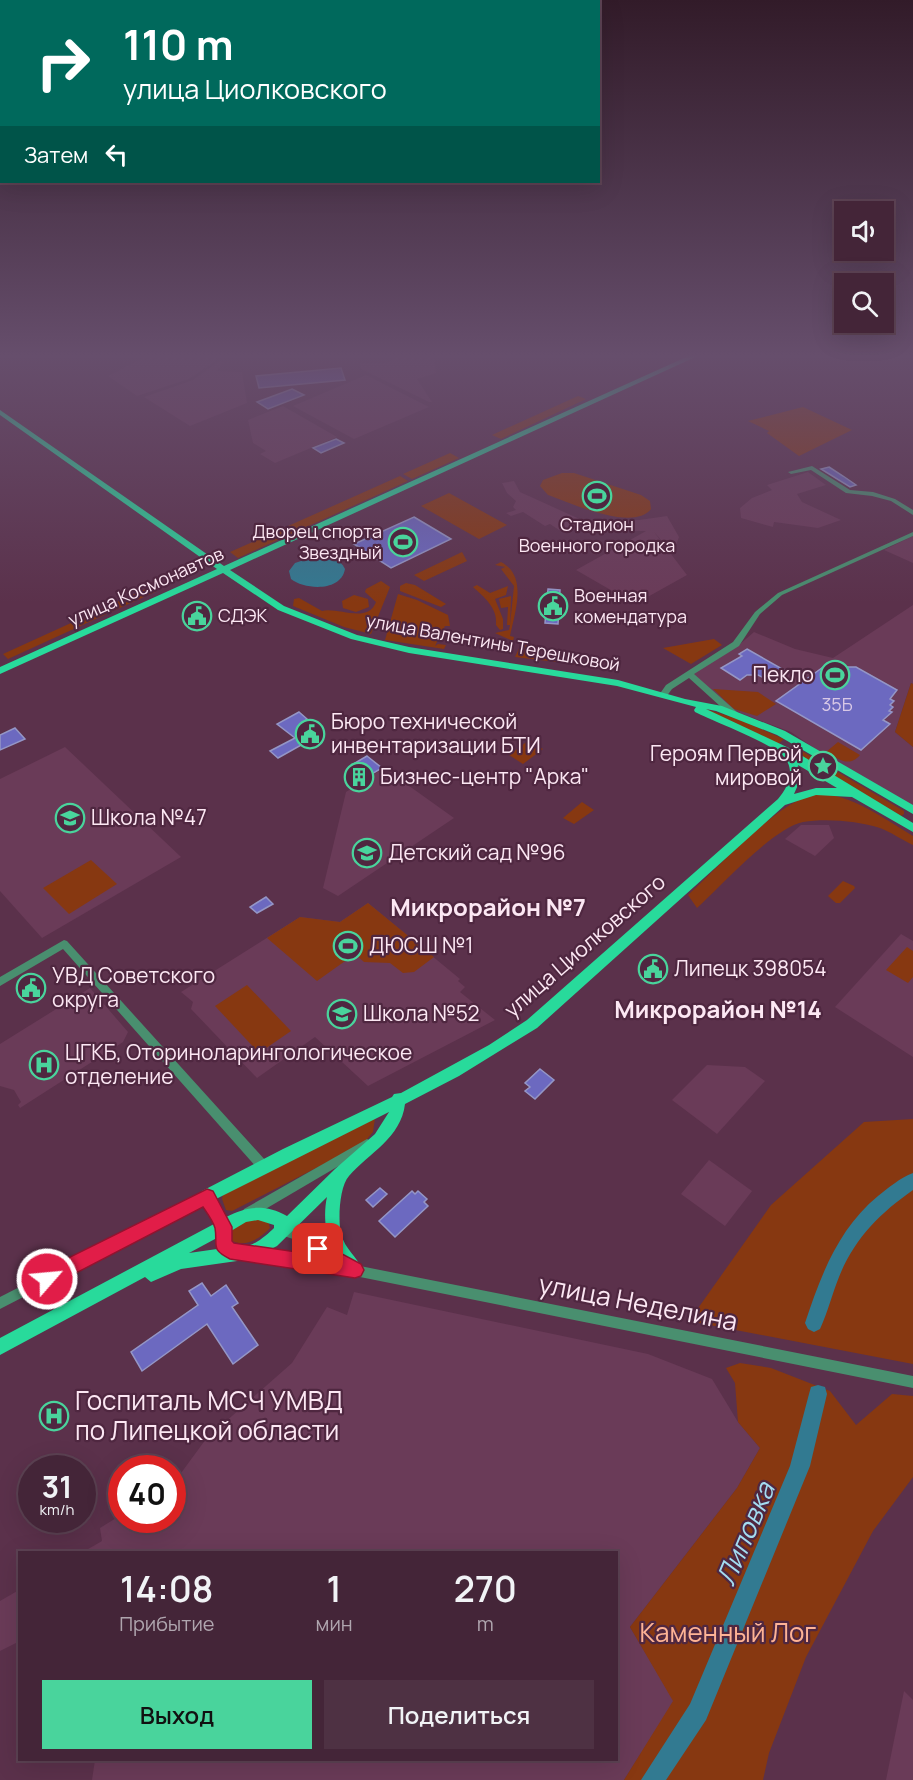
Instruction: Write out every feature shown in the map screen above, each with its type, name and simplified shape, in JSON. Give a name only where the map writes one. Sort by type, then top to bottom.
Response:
[{"type":"main road","name":"улица Валентины Терешковой","points":[[36,437],[224,570],[289,612],[354,637],[409,650],[587,678],[684,702],[787,752],[912,828]]},
{"type":"main road","name":"улица Космонавтов","points":[[0,671],[516,437]]},
{"type":"main road","name":"улица Валентины Терешковой","points":[[684,702],[718,708],[767,726],[911,809]]},
{"type":"main road","points":[[782,802],[795,785],[797,771],[787,752],[789,746],[801,744]]},
{"type":"main road","points":[[782,802],[814,790],[839,791],[860,796]]},
{"type":"main road","name":"улица Циолковского","points":[[207,1196],[262,1165],[492,1052],[532,1024],[782,802]]},
{"type":"main road","points":[[900,820],[912,816],[911,809]]},
{"type":"main road","points":[[97,1297],[181,1262],[241,1254],[272,1241],[384,1134],[397,1112],[399,1098]]},
{"type":"main road","points":[[340,1174],[332,1206],[331,1228],[340,1254],[355,1270]]},
{"type":"main road","points":[[207,1196],[223,1227],[223,1245],[241,1254]]},
{"type":"main road","points":[[0,1347],[97,1297],[248,1213],[270,1214],[281,1221],[282,1230]]},
{"type":"street","points":[[791,472],[812,468],[848,492],[873,494],[893,500],[913,513]]},
{"type":"street","points":[[663,695],[669,687],[736,644],[757,614],[780,594],[913,534]]},
{"type":"street","points":[[688,674],[734,714]]},
{"type":"street","points":[[678,681],[688,679],[697,681]]},
{"type":"street","points":[[0,982],[64,944],[262,1165]]},
{"type":"street","points":[[248,1213],[384,1134]]},
{"type":"street","points":[[0,1303],[207,1196]]},
{"type":"street","name":"улица Неделина","points":[[282,1230],[295,1232],[325,1254],[355,1270]]},
{"type":"street","name":"улица Неделина","points":[[241,1254],[286,1258],[355,1270],[913,1382]]},
{"type":"shaded area","points":[[252,437],[337,437],[275,463],[260,454],[266,451],[253,443]]},
{"type":"shaded area","points":[[808,472],[826,485],[797,494],[802,502],[841,520],[818,528],[774,522],[773,527],[741,518],[740,508],[752,498],[772,490],[767,485]]},
{"type":"shaded area","points":[[514,481],[520,492],[584,521],[639,520],[667,516],[679,537],[675,548],[669,549],[654,532],[687,575],[635,604],[576,570],[646,531],[559,530],[550,524],[545,526],[523,512],[511,516],[506,513],[516,510],[513,507],[516,501],[507,493],[502,483]]},
{"type":"shaded area","points":[[913,536],[913,563],[884,550]]},
{"type":"shaded area","points":[[913,605],[913,684],[911,683],[895,732],[913,747],[913,806],[791,732],[735,711],[691,675],[739,645],[754,632],[795,649],[833,658]]},
{"type":"shaded area","name":"Школа №47","points":[[65,747],[181,857],[42,938],[0,891],[0,779]]},
{"type":"shaded area","name":"Детский сад №96","points":[[384,768],[454,818],[338,896],[323,888],[346,792]]},
{"type":"shaded area","points":[[801,825],[829,825],[834,838],[815,856],[785,839]]},
{"type":"shaded area","name":"Школа №52","points":[[368,903],[460,979],[458,981],[465,987],[460,992],[495,1020],[368,1086],[315,1037],[257,1078],[191,1009],[193,1002],[181,992],[300,917],[340,922]]},
{"type":"shaded area","points":[[901,934],[913,941],[913,1057],[835,1007]]},
{"type":"shaded area","name":"ЦГКБ, Оториноларингологическое отделение","points":[[90,988],[128,1032],[123,1042],[20,1108],[18,1105],[21,1102],[14,1090],[0,1086],[0,1044]]},
{"type":"shaded area","points":[[707,1065],[745,1067],[765,1081],[717,1134],[672,1100]]},
{"type":"shaded area","points":[[709,1160],[752,1191],[725,1226],[681,1194]]},
{"type":"shaded area","points":[[354,1292],[648,1354],[712,1379],[738,1422],[760,1448],[737,1488],[630,1627],[674,1701],[624,1780],[92,1780],[95,1761],[618,1761],[618,1551],[85,1551],[102,1541],[100,1528],[108,1523],[108,1533],[186,1533],[186,1466],[206,1439],[292,1363],[327,1307],[347,1315]]},
{"type":"shaded area","points":[[18,1591],[18,1642],[0,1651],[0,1601]]},
{"type":"shaded area","points":[[904,1691],[913,1700],[913,1780],[886,1780]]},
{"type":"green space","points":[[773,437],[838,437],[799,456]]},
{"type":"green space","points":[[450,453],[459,458],[412,479],[403,474]]},
{"type":"green space","name":"Стадион Военного городка","points":[[562,473],[574,473],[641,495],[650,501],[651,509],[631,518],[617,517],[601,514],[548,495],[540,486],[543,480]]},
{"type":"green space","points":[[400,476],[408,481],[238,558],[230,552]]},
{"type":"green space","points":[[449,493],[507,525],[479,539],[421,506]]},
{"type":"green space","points":[[462,552],[467,561],[424,581],[414,575]]},
{"type":"green space","points":[[501,562],[509,568],[517,585],[518,595],[510,636],[514,637],[513,641],[495,633],[509,630],[514,586],[501,569],[505,567],[495,565]]},
{"type":"green space","points":[[381,581],[390,587],[371,634],[344,627],[293,606],[294,599],[299,598],[322,611],[366,612],[372,609],[376,602],[365,592],[366,589]]},
{"type":"green space","points":[[406,583],[415,585],[446,604],[441,607],[400,591],[400,586]]},
{"type":"green space","points":[[477,585],[490,593],[508,586],[506,595],[495,599],[503,619],[503,629],[500,630],[496,625],[493,608],[473,587]]},
{"type":"green space","points":[[150,587],[157,591],[8,659],[3,654]]},
{"type":"green space","points":[[398,594],[417,600],[448,615],[450,626],[445,626],[435,646],[446,645],[444,649],[385,640]]},
{"type":"green space","points":[[354,595],[368,599],[369,607],[356,612],[343,608],[342,601]]},
{"type":"green space","points":[[511,596],[510,625],[507,625],[508,607],[501,608],[499,599]]},
{"type":"green space","points":[[714,639],[722,645],[691,664],[663,648]]},
{"type":"green space","points":[[521,644],[536,646],[535,655],[540,658],[589,666],[515,657]]},
{"type":"green space","points":[[911,683],[913,684],[913,747],[895,732]]},
{"type":"green space","points":[[713,689],[758,692],[776,704],[757,716],[734,709]]},
{"type":"green space","points":[[699,707],[738,719],[784,739],[777,745]]},
{"type":"green space","points":[[529,740],[543,749],[523,764],[509,755]]},
{"type":"green space","points":[[838,742],[860,755],[848,762],[826,752]]},
{"type":"green space","points":[[797,748],[904,811],[904,814],[901,816],[793,751]]},
{"type":"green space","points":[[817,793],[843,798],[867,808],[913,836],[913,845],[884,830],[862,824],[832,820],[803,822],[777,835],[763,846],[697,908],[688,895],[732,852],[784,809]]},
{"type":"green space","points":[[582,802],[594,810],[574,824],[563,818]]},
{"type":"green space","points":[[91,860],[117,884],[69,914],[43,888]]},
{"type":"green space","points":[[843,881],[855,888],[840,903],[836,903],[828,896]]},
{"type":"green space","name":"ДЮСШ №1","points":[[368,903],[434,957],[414,972],[403,973],[390,963],[364,962],[355,954],[317,981],[267,938],[300,917],[340,922]]},
{"type":"green space","points":[[907,947],[913,951],[913,977],[908,983],[886,970]]},
{"type":"green space","points":[[247,985],[291,1031],[259,1053],[215,1006]]},
{"type":"green space","points":[[375,1118],[373,1132],[363,1144],[232,1211],[226,1210],[222,1199],[223,1193]]},
{"type":"green space","points":[[913,1119],[913,1364],[689,1321],[771,1205],[864,1122]]},
{"type":"green space","points":[[255,1216],[268,1221],[270,1228],[266,1232],[245,1243],[229,1239],[230,1228]]},
{"type":"green space","name":"Каменный Лог","points":[[740,1363],[771,1368],[830,1391],[856,1425],[892,1394],[913,1396],[913,1477],[873,1531],[806,1657],[769,1753],[763,1780],[624,1780],[673,1701],[630,1627],[737,1488],[760,1448],[738,1422],[735,1383],[726,1368]]},
{"type":"water","points":[[316,556],[329,557],[343,565],[345,569],[337,582],[322,587],[313,587],[291,579],[289,571],[295,563]]},
{"type":"building","points":[[336,439],[344,443],[321,453],[313,448]]},
{"type":"building","points":[[829,467],[856,485],[850,487],[821,469]]},
{"type":"building","name":"Дворец спорта Звездный","points":[[414,517],[451,539],[391,568],[354,544]]},
{"type":"building","name":"Военная комендатура","points":[[548,589],[560,590],[558,624],[545,623]]},
{"type":"building","points":[[747,649],[784,670],[768,680],[758,675],[747,675],[740,680],[721,668],[742,656],[739,654]]},
{"type":"building","points":[[826,665],[856,667],[897,690],[890,699],[894,701],[890,705],[893,707],[889,711],[892,712],[883,720],[890,724],[861,750],[776,701]]},
{"type":"building","name":"Бюро технической инвентаризации БТИ","points":[[299,712],[307,719],[305,721],[321,734],[278,758],[270,751],[295,738],[277,724]]},
{"type":"building","points":[[15,728],[25,739],[0,750],[0,735]]},
{"type":"building","name":"Бизнес-центр \"Арка\"","points":[[367,756],[382,768],[350,787],[355,763]]},
{"type":"building","points":[[266,897],[273,904],[257,913],[250,907]]},
{"type":"building","points":[[540,1069],[554,1080],[535,1099],[525,1091],[530,1087],[525,1083]]},
{"type":"building","points":[[380,1188],[387,1194],[373,1207],[366,1200]]},
{"type":"building","points":[[412,1191],[415,1194],[418,1191],[427,1199],[424,1202],[428,1206],[395,1237],[379,1221]]},
{"type":"building","points":[[202,1283],[211,1296],[226,1285],[238,1303],[232,1307],[258,1345],[233,1364],[207,1324],[142,1371],[131,1352],[198,1305],[189,1291]]},
{"type":"waterway","name":"Липовка","points":[[814,1323],[830,1277],[848,1241],[874,1210],[891,1195],[913,1181]]},
{"type":"waterway","name":"Липовка","points":[[652,1780],[698,1712],[800,1466],[818,1394]]},
{"type":"place","name":"Стадион Военного городка","points":[[597,496]]},
{"type":"place","name":"Дворец спорта Звездный","points":[[403,542]]},
{"type":"place","name":"Военная комендатура","points":[[553,606]]},
{"type":"place","name":"СДЭК","points":[[197,616]]},
{"type":"place","name":"Пекло","points":[[835,675]]},
{"type":"place","name":"Бюро технической инвентаризации БТИ","points":[[310,734]]},
{"type":"place","name":"Героям Первой мировой","points":[[823,766]]},
{"type":"place","name":"Бизнес-центр \"Арка\"","points":[[359,777]]},
{"type":"place","name":"Школа №47","points":[[70,818]]},
{"type":"place","name":"Детский сад №96","points":[[367,853]]},
{"type":"place","name":"ДЮСШ №1","points":[[348,946]]},
{"type":"place","name":"Липецк 398054","points":[[653,969]]},
{"type":"place","name":"УВД Советского округа","points":[[31,988]]},
{"type":"place","name":"Школа №52","points":[[342,1014]]},
{"type":"place","name":"ЦГКБ, Оториноларингологическое отделение","points":[[44,1065]]},
{"type":"place","name":"Госпиталь МСЧ УМВД по Липецкой области","points":[[54,1416]]},
{"type":"district","name":"Микрорайон №7","points":[[488,908]]},
{"type":"district","name":"Микрорайон №14","points":[[718,1010]]},
{"type":"route","points":[[47,1279],[207,1196],[223,1227],[223,1245],[228,1249],[237,1253],[294,1259],[355,1270],[318,1249]]}]
